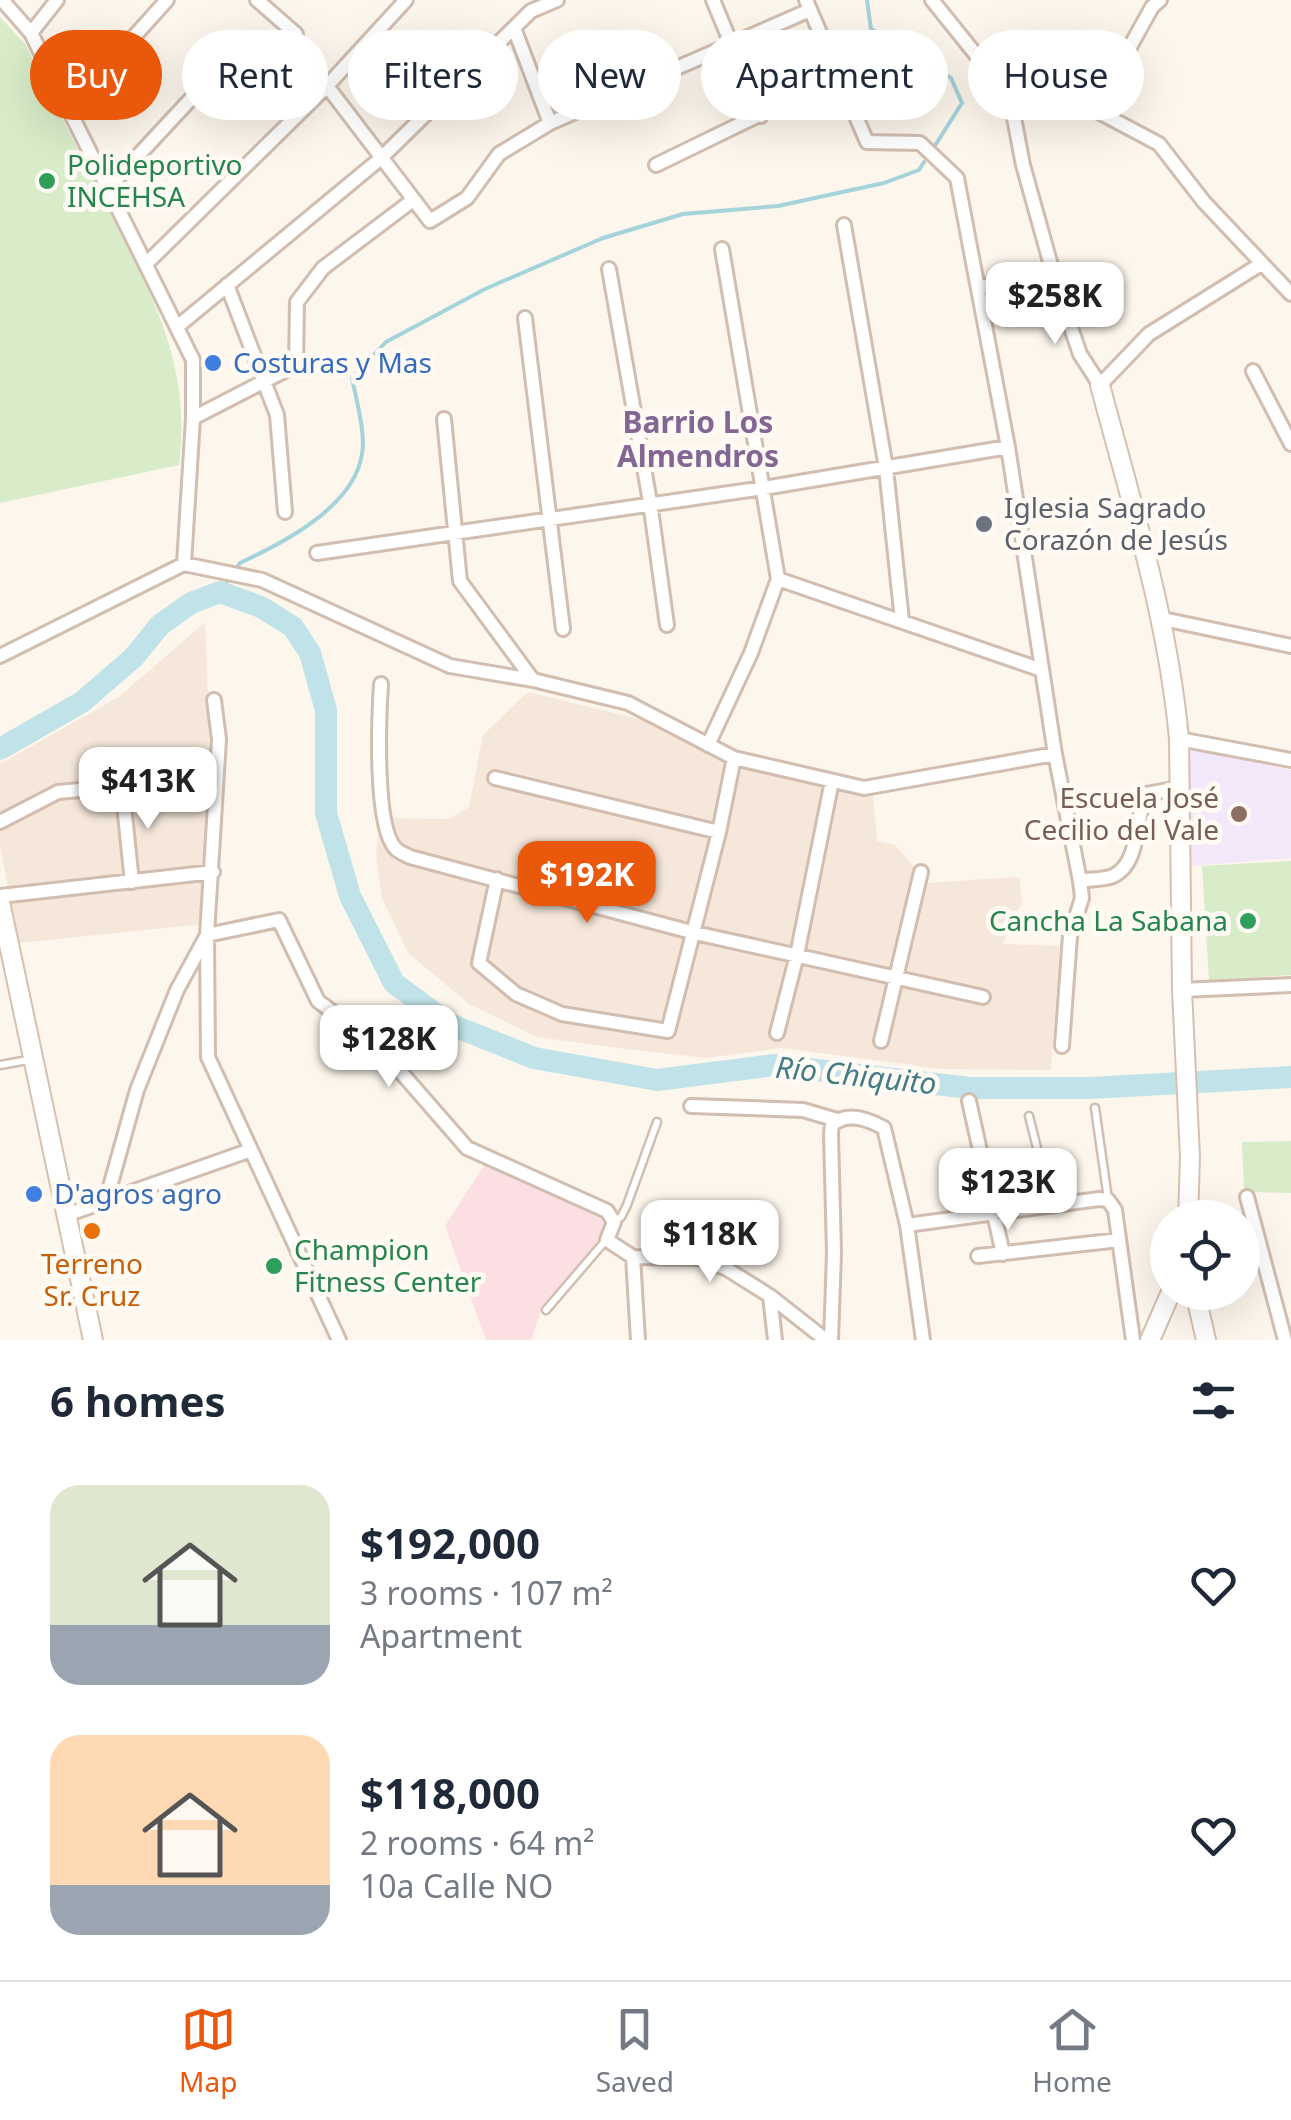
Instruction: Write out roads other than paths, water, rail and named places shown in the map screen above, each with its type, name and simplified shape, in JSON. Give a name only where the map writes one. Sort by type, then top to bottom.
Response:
[{"type":"street","points":[[2,0],[30,31]]},
{"type":"street","points":[[33,30],[57,0]]},
{"type":"street","points":[[140,30],[167,0]]},
{"type":"street","points":[[257,0],[291,30]]},
{"type":"street","points":[[328,85],[406,0]]},
{"type":"street","points":[[176,327],[380,159],[514,28],[530,6],[557,0]]},
{"type":"street","points":[[713,0],[726,30]]},
{"type":"street","points":[[932,0],[968,45]]},
{"type":"street","points":[[1139,30],[1160,0]]},
{"type":"street","points":[[759,30],[808,5],[819,30]]},
{"type":"street","points":[[514,28],[550,123]]},
{"type":"street","points":[[328,87],[430,221],[467,198],[500,154],[550,123],[701,57]]},
{"type":"street","points":[[108,188],[182,108]]},
{"type":"street","points":[[74,120],[193,360],[194,418],[184,564]]},
{"type":"street","points":[[146,264],[292,120]]},
{"type":"street","points":[[656,164],[752,120]]},
{"type":"street","points":[[858,120],[867,142],[920,143],[957,178],[1008,447],[1055,754],[1080,880],[1082,898],[1070,936],[1062,1046]]},
{"type":"street","points":[[1014,120],[1057,287],[1080,354],[1100,386],[1162,620],[1179,738],[1189,1200]]},
{"type":"street","points":[[1114,120],[1159,144],[1204,202],[1291,294]]},
{"type":"street","points":[[194,418],[296,364],[297,302],[323,268],[413,200]]},
{"type":"street","points":[[844,226],[886,468],[902,621]]},
{"type":"street","points":[[708,745],[751,653],[778,578],[722,249]]},
{"type":"street","points":[[1100,386],[1149,334],[1261,264]]},
{"type":"street","points":[[609,269],[650,502],[667,626]]},
{"type":"street","points":[[227,285],[277,415],[284,512]]},
{"type":"street","points":[[979,286],[1057,287]]},
{"type":"street","points":[[525,318],[563,629]]},
{"type":"street","points":[[1253,371],[1291,444]]},
{"type":"street","points":[[444,419],[460,581],[533,680]]},
{"type":"street","points":[[317,552],[764,488],[1008,447]]},
{"type":"street","points":[[0,656],[184,564],[262,580],[450,666],[533,680],[628,703],[734,758],[864,788],[1055,754]]},
{"type":"street","points":[[778,578],[1042,670]]},
{"type":"street","points":[[1162,620],[1291,646]]},
{"type":"street","points":[[381,684],[377,750],[388,833],[394,848],[410,857],[695,932],[983,998]]},
{"type":"street","points":[[214,700],[219,739],[207,935],[208,1057],[339,1340]]},
{"type":"street","points":[[1179,738],[1291,760]]},
{"type":"street","points":[[496,879],[479,963],[516,994],[562,1014],[668,1031],[734,758]]},
{"type":"street","points":[[0,822],[58,792],[217,777]]},
{"type":"street","points":[[495,778],[719,832]]},
{"type":"street","points":[[777,1033],[798,955],[832,780]]},
{"type":"street","points":[[122,786],[132,882]]},
{"type":"street","points":[[1080,880],[1114,876],[1125,864],[1138,833],[1141,803],[1146,794],[1179,788]]},
{"type":"street","points":[[92,1340],[0,899],[213,872]]},
{"type":"street","points":[[881,1041],[922,872]]},
{"type":"street","points":[[106,1202],[136,1090],[177,990],[207,935],[279,920],[318,1001],[379,1047],[467,1148],[607,1211],[614,1222],[607,1240],[634,1257],[701,1258],[726,1268],[828,1340]]},
{"type":"street","points":[[1182,990],[1291,984]]},
{"type":"street","points":[[969,1101],[1003,1254]]},
{"type":"street","points":[[691,1106],[803,1110],[838,1120],[869,1119],[884,1128],[908,1225],[923,1340]]},
{"type":"street","points":[[828,1340],[834,1253],[830,1134],[838,1120]]},
{"type":"street","points":[[66,1215],[250,1150]]},
{"type":"street","points":[[1246,1197],[1285,1340]]},
{"type":"street","points":[[908,1225],[1108,1200],[1115,1210],[1134,1340]]},
{"type":"street","points":[[978,1256],[1119,1240]]},
{"type":"street","points":[[634,1257],[638,1340]]},
{"type":"street","points":[[770,1296],[775,1340]]},
{"type":"street","points":[[1274,1301],[1291,1297]]},
{"type":"street","points":[[1150,1340],[1163,1310]]},
{"type":"street","points":[[1199,1310],[1206,1340]]},
{"type":"lane","points":[[0,1065],[33,1059]]},
{"type":"lane","points":[[1095,1108],[1108,1200]]},
{"type":"lane","points":[[1029,1116],[1051,1205]]},
{"type":"lane","points":[[614,1222],[628,1205],[657,1122]]},
{"type":"lane","points":[[546,1310],[607,1240]]},
{"type":"waterway","points":[[867,0],[871,29],[951,78],[962,103],[936,144]]},
{"type":"waterway","points":[[236,569],[240,563],[314,521],[346,491],[363,446],[352,378],[386,342],[485,289],[603,238],[683,214],[778,206],[884,183],[919,170],[924,162]]},
{"type":"waterway","points":[[220,592],[230,577]]},
{"type":"waterway","name":"Río Chiquito","points":[[0,749],[82,702],[134,657],[160,625],[191,603],[220,592],[261,607],[293,627],[310,653],[326,710],[326,813],[350,896],[394,983],[449,1024],[534,1058],[657,1080],[775,1065],[970,1088],[1090,1088],[1291,1077]]},
{"type":"place","name":"Polideportivo INCEHSA","points":[[47,181]]},
{"type":"place","name":"Costuras y Mas","points":[[213,363]]},
{"type":"place","name":"Iglesia Sagrado Corazón de Jesús","points":[[984,524]]},
{"type":"place","name":"Escuela José Cecilio del Vale","points":[[1239,814]]},
{"type":"place","name":"Cancha La Sabana","points":[[1248,921]]},
{"type":"place","name":"D'agros agro","points":[[34,1194]]},
{"type":"place","name":"Terreno Sr. Cruz","points":[[92,1231]]},
{"type":"place","name":"Champion Fitness Center","points":[[274,1266]]},
{"type":"district","name":"Barrio Los Almendros","points":[[698,440]]}]
